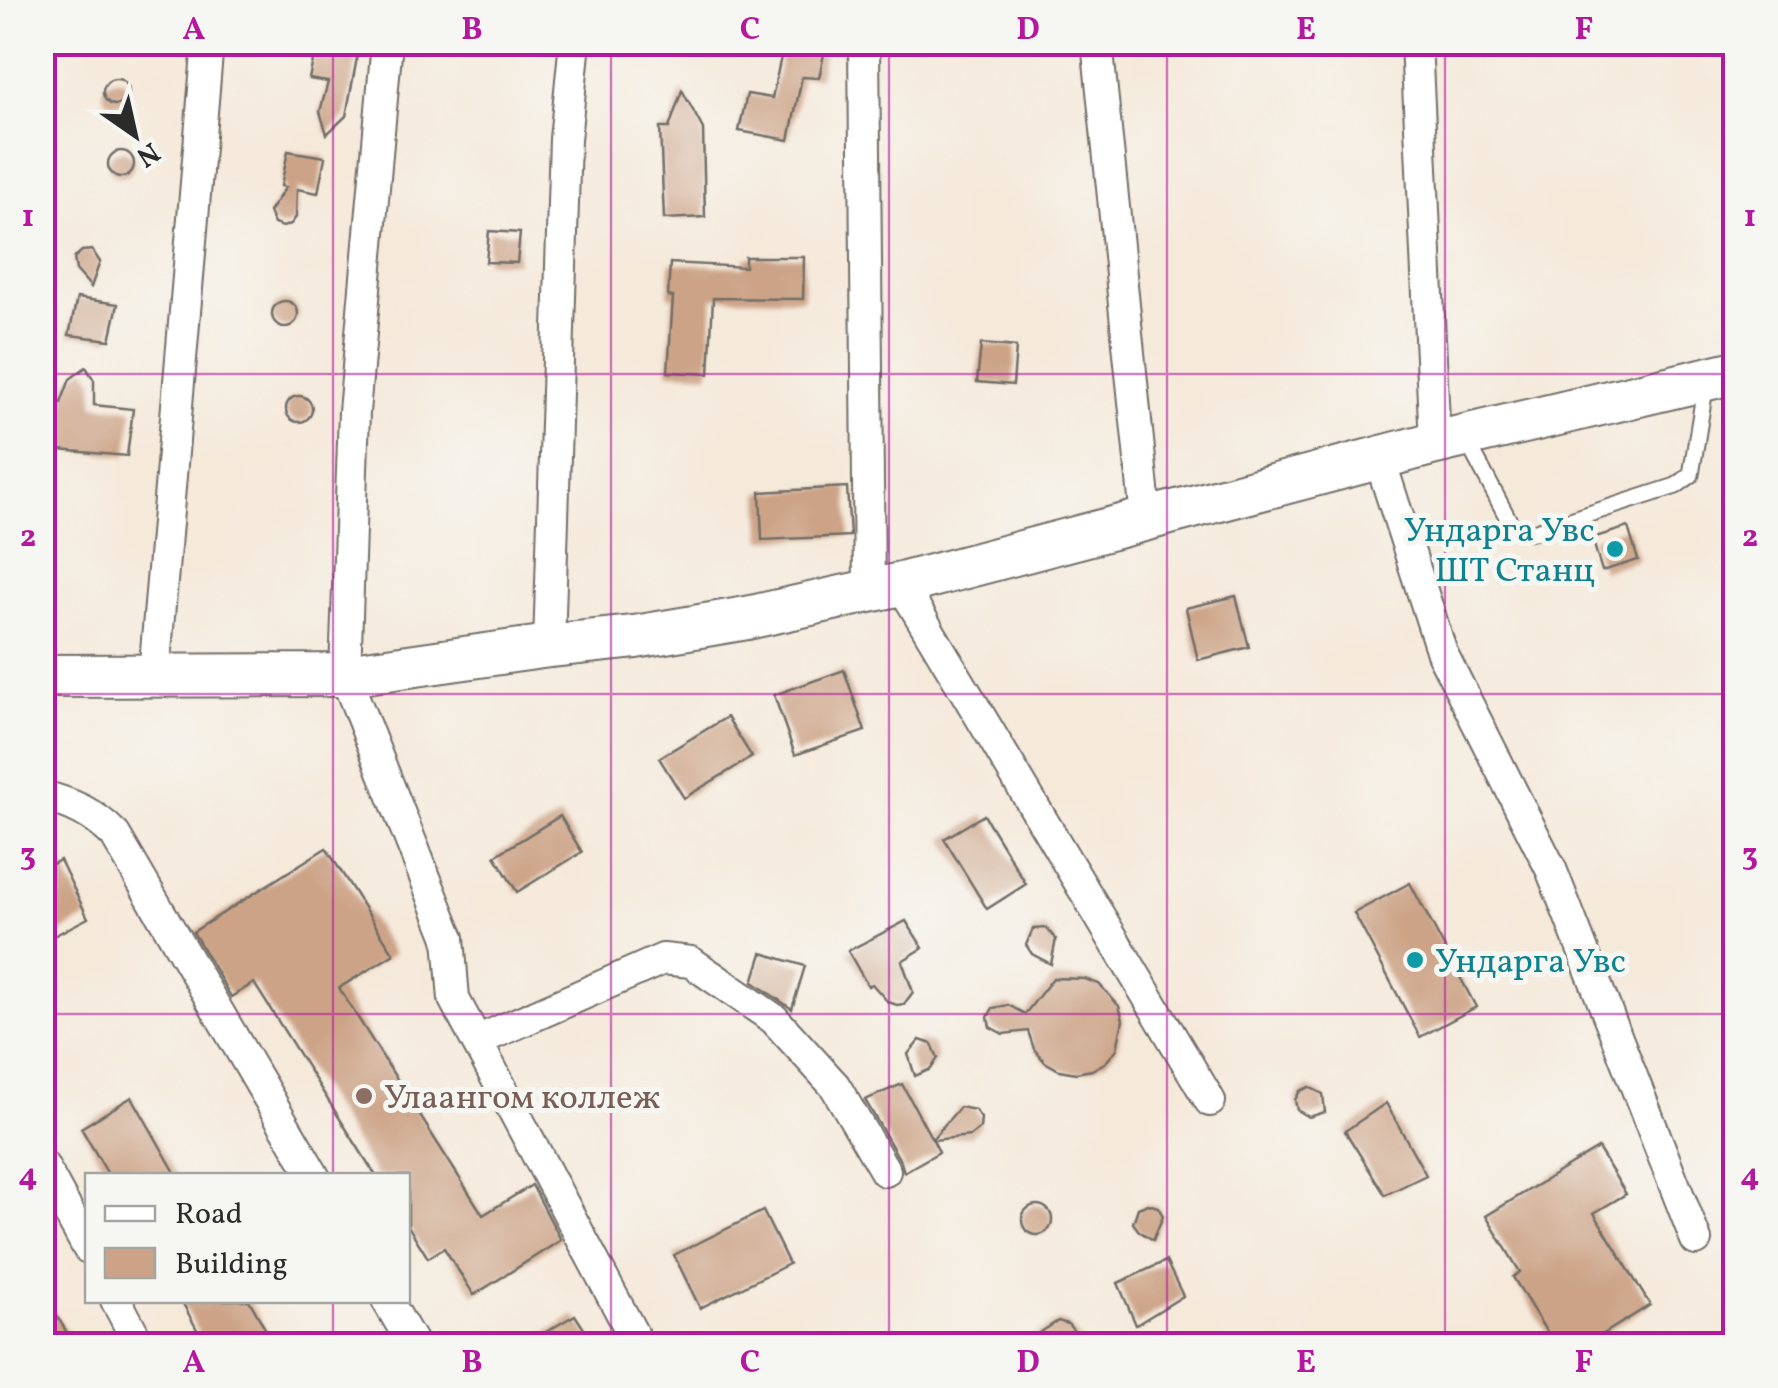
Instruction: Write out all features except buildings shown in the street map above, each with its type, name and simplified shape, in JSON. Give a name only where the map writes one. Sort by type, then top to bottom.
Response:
[{"type":"street","points":[[154,675],[208,42]]},
{"type":"street","points":[[388,42],[354,412],[345,675],[448,938],[454,999],[639,1346]]},
{"type":"street","points":[[549,646],[565,139],[575,42]]},
{"type":"street","points":[[864,42],[885,588],[1210,1101]]},
{"type":"street","points":[[1097,42],[1146,518]]},
{"type":"street","points":[[1416,42],[1450,440]]},
{"type":"street","points":[[42,676],[345,675],[635,638],[747,618],[885,588],[1379,458],[1721,375]]},
{"type":"street","points":[[1379,458],[1442,653],[1551,869],[1696,1240]]},
{"type":"street","points":[[42,796],[95,815],[115,834],[312,1173]]},
{"type":"street","points":[[479,1040],[663,959],[692,962],[774,1020],[836,1086],[884,1171]]},
{"type":"street","points":[[42,1164],[85,1243]]},
{"type":"street","points":[[118,1303],[140,1346]]},
{"type":"street","points":[[390,1303],[414,1346]]},
{"type":"lane","points":[[1450,440],[1512,528],[1533,532],[1676,486],[1691,475],[1721,375]]},
{"type":"place","name":"Ундарга Увс ШТ Станц","points":[[1615,549]]},
{"type":"place","name":"Ундарга Увс","points":[[1415,960]]},
{"type":"place","name":"Улаангом коллеж","points":[[364,1096]]}]
